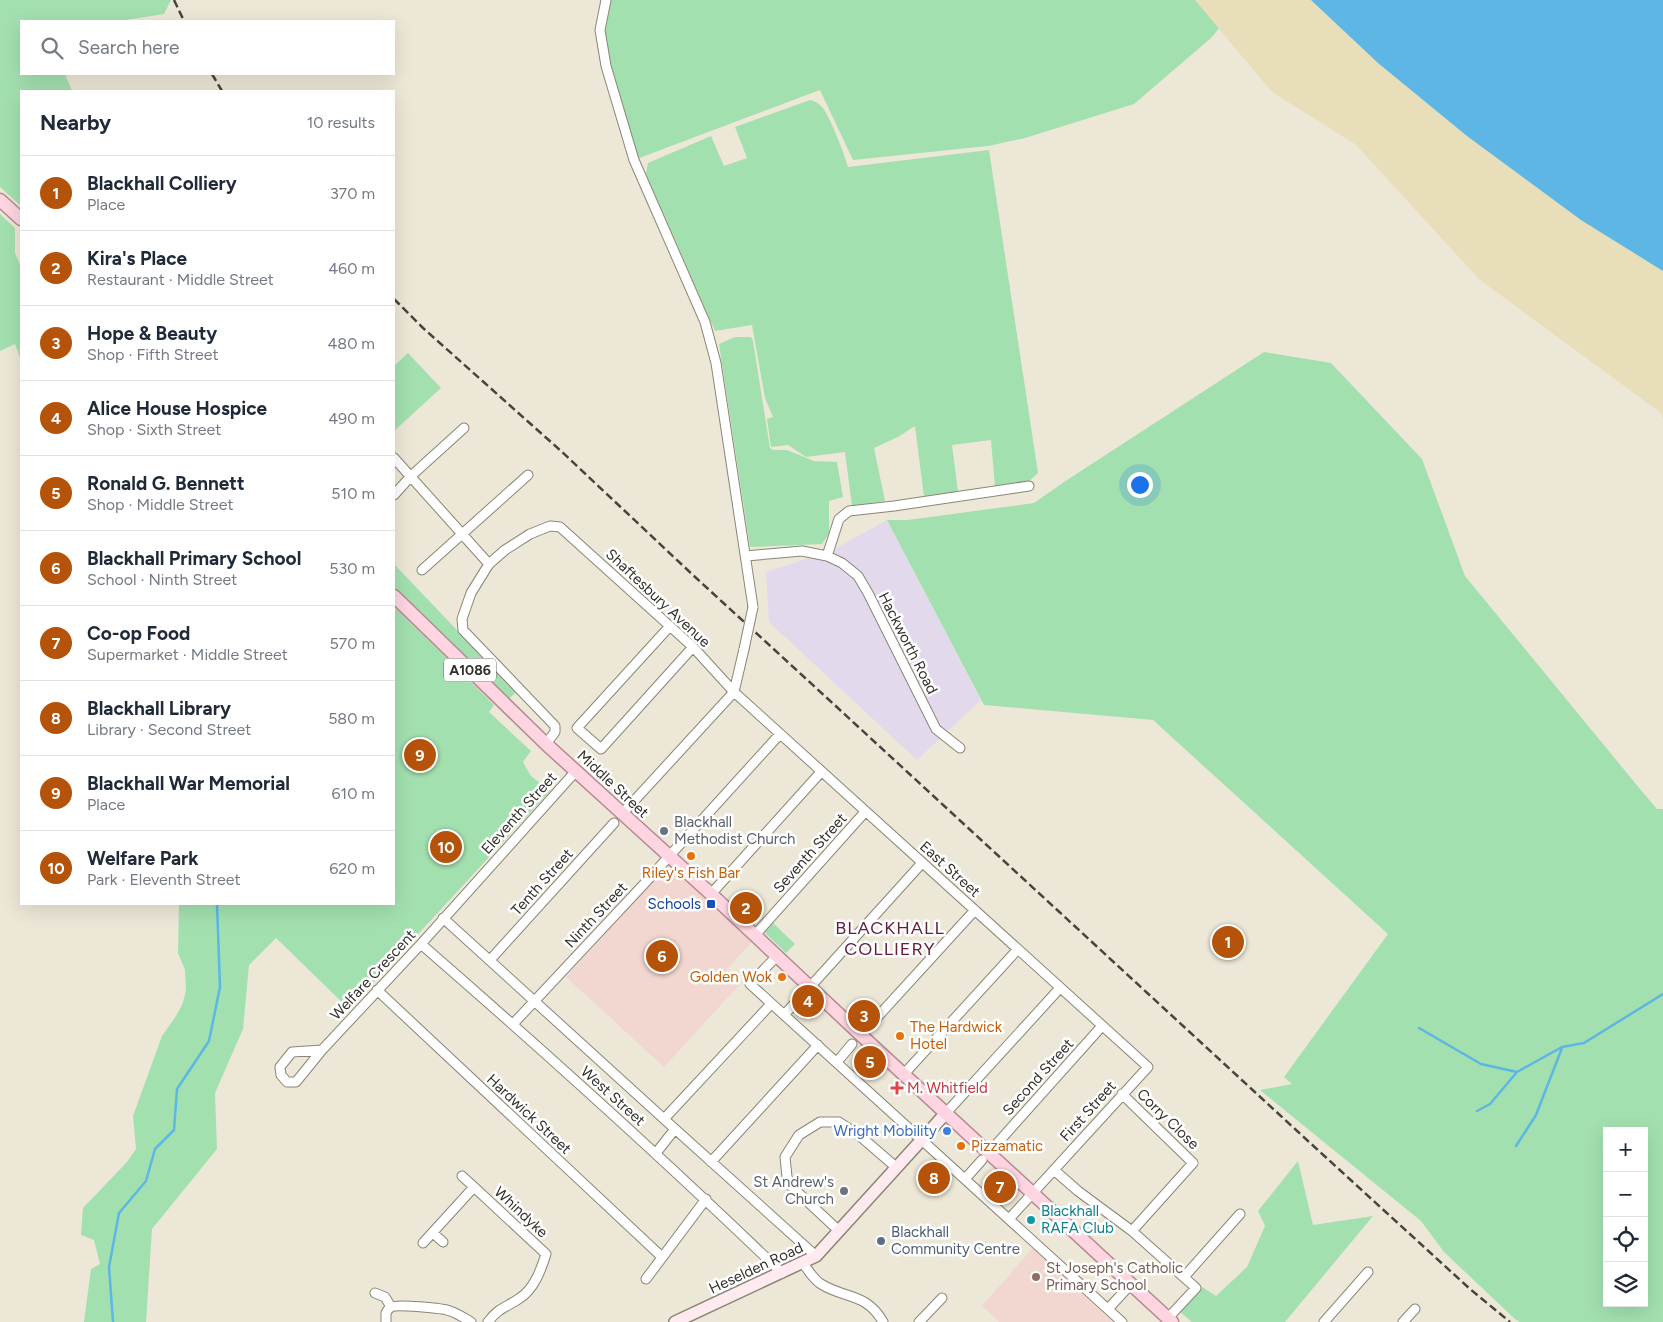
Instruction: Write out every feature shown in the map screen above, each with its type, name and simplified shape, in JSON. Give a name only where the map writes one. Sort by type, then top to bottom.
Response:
[{"type":"main road","points":[[0,200],[20,218]]},
{"type":"main road","name":"A1086","points":[[395,597],[546,744]]},
{"type":"main road","name":"Middle Street","points":[[546,744],[576,771],[618,818],[669,856],[755,935],[857,1040],[904,1074],[1033,1193]]},
{"type":"main road","name":"A1086","points":[[1033,1193],[1170,1320]]},
{"type":"street","points":[[606,0],[600,30],[606,66],[632,152],[705,322],[716,363],[753,607],[734,692]]},
{"type":"street","points":[[395,494],[411,476],[464,428]]},
{"type":"street","points":[[395,459],[489,564],[471,593],[462,619],[463,630],[551,720],[556,732],[546,744]]},
{"type":"street","points":[[422,570],[528,475]]},
{"type":"street","points":[[827,556],[838,519],[849,511],[1029,486]]},
{"type":"street","name":"Shaftesbury Avenue","points":[[489,564],[505,550],[530,534],[550,526],[560,527],[693,647],[734,692]]},
{"type":"street","name":"Hackworth Road","points":[[746,556],[802,551],[827,556],[842,563],[858,576],[936,729],[960,748]]},
{"type":"street","points":[[670,626],[577,728],[600,749],[693,647]]},
{"type":"street","name":"East Street","points":[[734,692],[1148,1067]]},
{"type":"street","name":"Tenth Street","points":[[490,960],[734,692]]},
{"type":"street","name":"Ninth Street","points":[[513,1024],[780,734]]},
{"type":"street","name":"Eleventh Street","points":[[443,918],[576,771]]},
{"type":"street","points":[[711,894],[822,772]]},
{"type":"street","name":"Seventh Street","points":[[755,935],[865,812]]},
{"type":"street","points":[[784,1015],[922,863]]},
{"type":"street","points":[[837,1062],[975,910]]},
{"type":"street","points":[[443,918],[816,1256]]},
{"type":"street","name":"Welfare Crescent","points":[[322,1050],[292,1052],[280,1067],[281,1075],[287,1082],[296,1082],[322,1050],[443,918]]},
{"type":"street","name":"West Street","points":[[421,944],[656,1152],[782,1273]]},
{"type":"street","points":[[904,1074],[1018,949]]},
{"type":"street","points":[[777,956],[750,984],[1122,1322]]},
{"type":"street","points":[[946,1113],[1060,988]]},
{"type":"street","name":"Hardwick Street","points":[[377,990],[662,1257]]},
{"type":"street","points":[[664,1119],[771,1004]]},
{"type":"street","name":"Second Street","points":[[994,1147],[1102,1026]]},
{"type":"street","points":[[712,1162],[818,1045]]},
{"type":"street","name":"First Street","points":[[1009,1219],[1148,1067]]},
{"type":"street","name":"Corry Close","points":[[1122,1094],[1193,1163],[1132,1231]]},
{"type":"street","name":"Heselden Road","points":[[675,1322],[816,1256],[946,1113]]},
{"type":"street","points":[[839,1231],[791,1186],[787,1177],[785,1157],[799,1135],[820,1122],[839,1122],[860,1136],[897,1168]]},
{"type":"street","points":[[656,1152],[675,1129]]},
{"type":"street","points":[[965,1178],[982,1160]]},
{"type":"street","points":[[1054,1170],[1078,1191],[1132,1231],[1196,1288],[1170,1320]]},
{"type":"street","name":"Whindyke","points":[[462,1176],[546,1254],[539,1275],[521,1298],[495,1312],[488,1322]]},
{"type":"street","name":"Whindyke","points":[[423,1244],[474,1187]]},
{"type":"street","points":[[646,1278],[706,1199]]},
{"type":"street","points":[[1184,1277],[1240,1214]]},
{"type":"street","points":[[433,1233],[443,1242]]},
{"type":"street","points":[[803,1263],[819,1283],[863,1301],[877,1311],[883,1322]]},
{"type":"street","points":[[1324,1322],[1368,1272]]},
{"type":"street","points":[[1108,1309],[1132,1284]]},
{"type":"street","points":[[375,1293],[385,1297],[391,1307]]},
{"type":"street","points":[[919,1322],[942,1298]]},
{"type":"street","points":[[386,1322],[386,1313],[391,1307]]},
{"type":"street","points":[[391,1307],[430,1307],[449,1310],[471,1322]]},
{"type":"street","points":[[1403,1322],[1415,1309]]},
{"type":"shaded area","points":[[887,520],[981,700],[917,760],[769,622],[766,572],[831,551]]},
{"type":"shaded area","points":[[669,864],[753,941],[726,970],[741,983],[664,1067],[566,977]]},
{"type":"shaded area","name":"St Joseph's Catholic Primary School","points":[[1033,1248],[1112,1322],[999,1322],[982,1306]]},
{"type":"green space","points":[[0,0],[171,0],[164,14],[125,20],[20,20],[20,75],[65,75],[72,90],[20,90],[20,205],[0,187]]},
{"type":"green space","points":[[601,0],[1242,0],[1211,38],[1134,104],[1025,138],[988,146],[853,160],[820,90],[634,160],[600,30],[605,5]]},
{"type":"green space","points":[[810,100],[823,108],[837,136],[848,167],[989,150],[1038,473],[1026,484],[995,487],[991,440],[952,445],[958,492],[924,497],[915,426],[898,437],[874,448],[885,501],[852,506],[845,452],[806,457],[788,445],[771,447],[767,419],[773,417],[765,398],[752,325],[715,331],[646,174],[648,163],[711,136],[724,166],[747,158],[735,127]]},
{"type":"green space","points":[[0,214],[15,228],[15,253],[20,265],[20,357],[15,344],[0,351]]},
{"type":"green space","points":[[735,337],[751,337],[753,341],[770,448],[773,450],[787,450],[814,461],[837,462],[843,497],[829,501],[829,533],[822,544],[750,547],[719,344]]},
{"type":"green space","points":[[1264,352],[1331,363],[1422,459],[1465,576],[1640,789],[1657,809],[1663,809],[1663,1322],[1520,1322],[1444,1252],[1421,1221],[1260,1090],[1292,1084],[1284,1077],[1388,934],[1153,720],[984,705],[887,520],[908,520],[1034,503]]},
{"type":"green space","points":[[408,353],[441,388],[395,430],[395,365]]},
{"type":"green space","points":[[395,565],[516,692],[509,699],[395,590]]},
{"type":"green space","points":[[395,607],[494,705],[489,712],[531,751],[523,762],[531,776],[550,791],[349,1009],[276,938],[249,965],[243,1029],[215,1093],[217,1149],[152,1229],[146,1322],[84,1322],[91,1269],[100,1264],[94,1240],[81,1235],[83,1208],[127,1162],[136,1149],[133,1116],[162,1036],[182,1005],[186,991],[185,970],[178,953],[179,905],[395,905]]},
{"type":"green space","points":[[773,923],[795,944],[786,953],[764,932]]},
{"type":"green space","points":[[1298,1161],[1313,1225],[1373,1216],[1285,1322],[1192,1322],[1180,1312],[1202,1287],[1216,1296],[1247,1267],[1265,1226],[1258,1211]]},
{"type":"sand","points":[[1195,0],[1368,0],[1663,258],[1663,420],[1661,413],[1480,280],[1355,144],[1272,92]]},
{"type":"water","points":[[1311,0],[1663,0],[1663,271],[1581,220],[1467,136],[1378,63]]},
{"type":"waterway","points":[[113,1322],[109,1267],[119,1213],[146,1181],[155,1149],[174,1130],[177,1089],[209,1041],[220,987],[217,905]]},
{"type":"waterway","points":[[1419,1028],[1481,1064],[1517,1072],[1562,1047],[1584,1043],[1663,994]]},
{"type":"waterway","points":[[1516,1146],[1536,1115],[1562,1048]]},
{"type":"waterway","points":[[1477,1111],[1490,1104],[1517,1072]]},
{"type":"railway","points":[[174,0],[184,20]]},
{"type":"railway","points":[[213,75],[221,90]]},
{"type":"railway","points":[[395,300],[423,328],[561,451],[694,576],[1308,1141],[1470,1289],[1510,1322]]},
{"type":"place","name":"Blackhall War Memorial","points":[[420,755]]},
{"type":"place","name":"Blackhall Methodist Church","points":[[664,831]]},
{"type":"place","name":"Welfare Park","points":[[446,847]]},
{"type":"place","name":"Riley's Fish Bar","points":[[691,856]]},
{"type":"place","name":"Schools","points":[[711,904]]},
{"type":"place","name":"Kira's Place","points":[[746,908]]},
{"type":"place","name":"Blackhall Colliery","points":[[1228,942]]},
{"type":"place","name":"Blackhall Primary School","points":[[662,956]]},
{"type":"place","name":"Golden Wok","points":[[782,977]]},
{"type":"place","name":"Alice House Hospice","points":[[808,1001]]},
{"type":"place","name":"Hope & Beauty","points":[[864,1016]]},
{"type":"place","name":"The Hardwick Hotel","points":[[900,1036]]},
{"type":"place","name":"Ronald G. Bennett","points":[[870,1062]]},
{"type":"place","name":"M. Whitfield","points":[[897,1088]]},
{"type":"place","name":"Wright Mobility","points":[[947,1131]]},
{"type":"place","name":"Pizzamatic","points":[[961,1146]]},
{"type":"place","name":"Blackhall Library","points":[[934,1178]]},
{"type":"place","name":"Co-op Food","points":[[1000,1187]]},
{"type":"place","name":"St Andrew's Church","points":[[844,1191]]},
{"type":"place","name":"Blackhall RAFA Club","points":[[1031,1220]]},
{"type":"place","name":"Blackhall Community Centre","points":[[881,1241]]},
{"type":"place","name":"St Joseph's Catholic Primary School","points":[[1036,1277]]},
{"type":"district","name":"BLACKHALL COLLIERY","points":[[890,938]]}]
